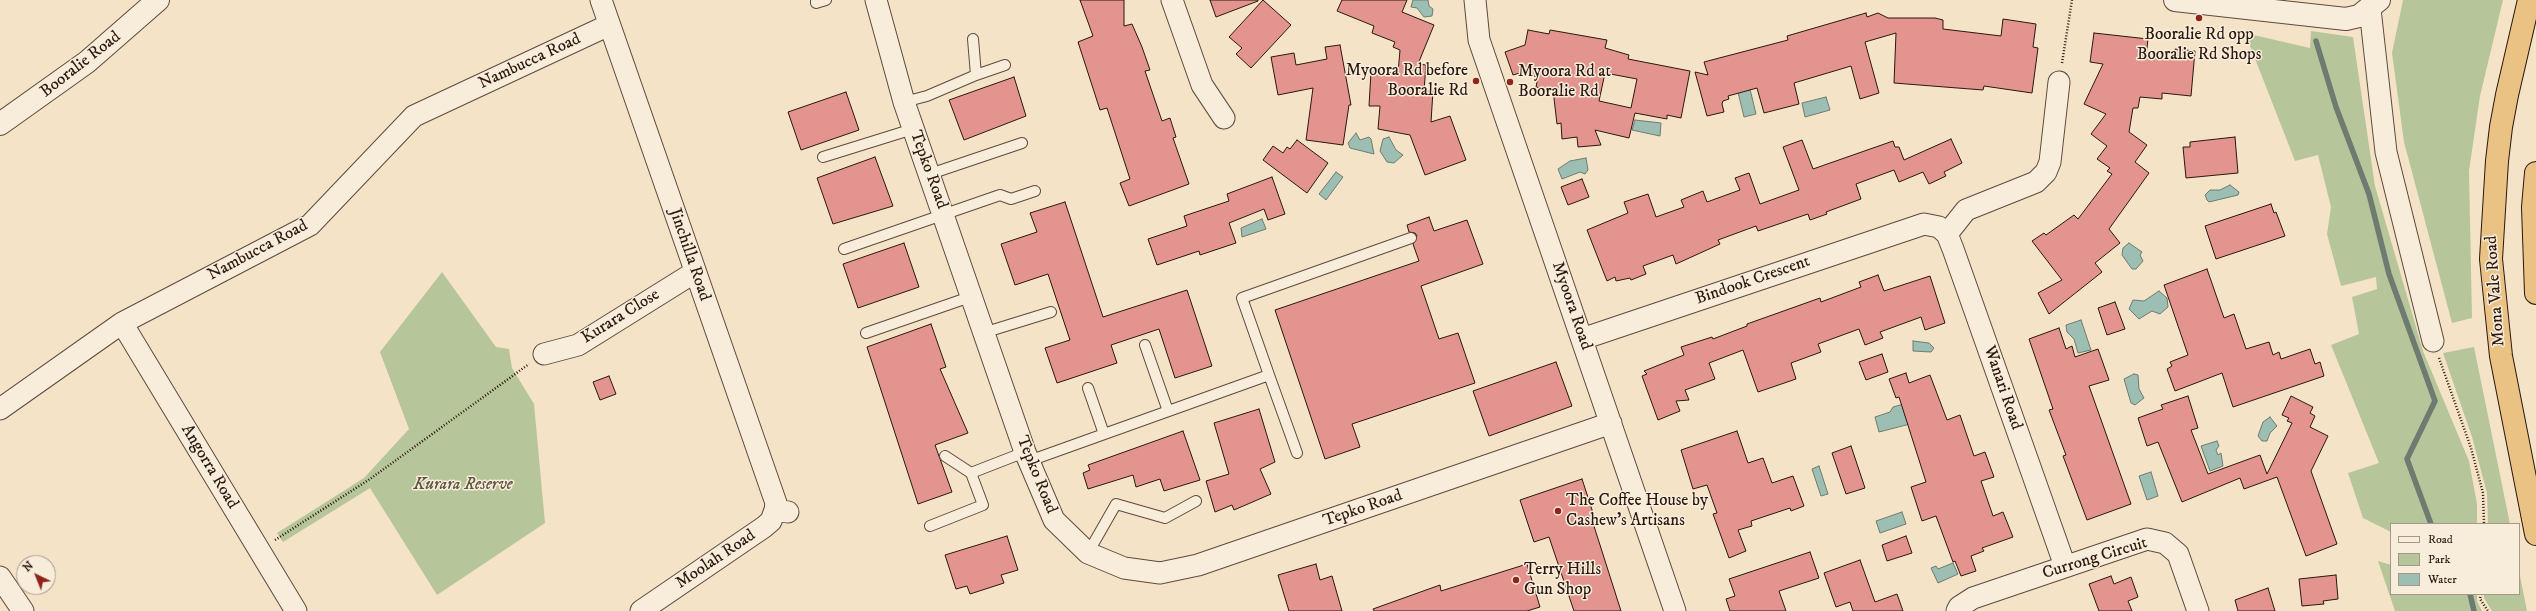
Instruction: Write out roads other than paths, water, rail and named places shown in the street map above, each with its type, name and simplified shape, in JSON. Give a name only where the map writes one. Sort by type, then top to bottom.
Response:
[{"type":"highway","name":"Mona Vale Road","points":[[2529,0],[2501,128],[2497,161],[2491,259],[2501,356],[2519,458],[2536,534]]},
{"type":"highway","points":[[2536,173],[2533,207],[2536,293]]},
{"type":"street","name":"Booralie Road","points":[[0,124],[87,62],[158,0]]},
{"type":"street","name":"Jinchilla Road","points":[[601,0],[776,503],[781,511]]},
{"type":"street","name":"Tepko Road","points":[[876,0],[904,102],[944,215],[970,297],[1027,456],[1054,520],[1088,553],[1124,568],[1160,573],[1198,565],[1611,423]]},
{"type":"street","points":[[1172,0],[1202,86],[1224,118]]},
{"type":"street","name":"Myoora Road","points":[[1475,0],[1480,40],[1675,611]]},
{"type":"street","points":[[2175,0],[2346,19],[2359,16],[2374,5]]},
{"type":"street","points":[[2374,5],[2386,152],[2433,341]]},
{"type":"street","name":"Nambucca Road","points":[[0,409],[122,323],[310,225],[414,116],[609,25]]},
{"type":"street","points":[[1947,234],[1966,210],[2036,182],[2046,172],[2050,162],[2059,82]]},
{"type":"street","name":"Bindook Crescent","points":[[1582,339],[1924,224],[1939,228],[1947,234]]},
{"type":"street","name":"Wanari Road","points":[[1947,234],[2065,566]]},
{"type":"street","name":"Kurara Close","points":[[544,354],[578,344],[695,272]]},
{"type":"street","name":"Angorra Road","points":[[122,323],[296,611]]},
{"type":"street","name":"Moolah Road","points":[[641,611],[764,528],[781,511]]},
{"type":"street","name":"Currong Circuit","points":[[1957,611],[1959,607],[1973,598],[2147,539],[2165,542],[2178,554],[2198,611]]},
{"type":"street","points":[[0,576],[23,611]]},
{"type":"lane","points":[[816,0],[816,3],[826,0]]},
{"type":"lane","points":[[973,39],[976,75]]},
{"type":"lane","points":[[904,102],[927,96],[976,75],[1005,65]]},
{"type":"lane","points":[[823,157],[913,129]]},
{"type":"lane","points":[[930,174],[1022,143]]},
{"type":"lane","points":[[844,249],[1000,195],[1011,199],[1035,191]]},
{"type":"lane","points":[[1297,453],[1242,298],[1411,238]]},
{"type":"lane","points":[[866,333],[970,297]]},
{"type":"lane","points":[[983,333],[1051,312]]},
{"type":"lane","points":[[1145,345],[1168,411]]},
{"type":"lane","points":[[971,473],[1104,434],[1269,375]]},
{"type":"lane","points":[[1088,388],[1104,434]]},
{"type":"lane","points":[[930,526],[983,505],[971,473],[945,456]]},
{"type":"lane","points":[[1088,553],[1116,504],[1165,518],[1196,500]]},
{"type":"water","points":[[1413,0],[1428,0],[1429,6],[1433,9],[1432,16],[1424,17],[1417,8],[1411,7]]},
{"type":"water","points":[[1750,89],[1756,114],[1744,117],[1738,92]]},
{"type":"water","points":[[1826,97],[1830,110],[1805,117],[1802,103]]},
{"type":"water","points":[[1635,120],[1661,123],[1660,136],[1632,130]]},
{"type":"water","points":[[1356,133],[1360,140],[1369,137],[1371,139],[1374,154],[1350,148],[1348,143]]},
{"type":"water","points":[[1389,137],[1396,150],[1403,155],[1394,163],[1387,162],[1380,151],[1383,139]]},
{"type":"water","points":[[1586,158],[1588,170],[1585,174],[1580,172],[1562,179],[1558,169],[1570,161]]},
{"type":"water","points":[[1336,172],[1343,177],[1326,200],[1319,194]]},
{"type":"water","points":[[2230,185],[2239,192],[2238,195],[2209,202],[2207,200],[2205,195],[2210,190],[2220,190]]},
{"type":"water","points":[[1262,219],[1266,229],[1242,237],[1241,228]]},
{"type":"water","points":[[2129,243],[2142,252],[2140,255],[2143,261],[2136,269],[2132,269],[2122,255],[2123,248]]},
{"type":"water","points":[[2159,291],[2167,298],[2168,307],[2160,314],[2152,311],[2139,319],[2129,309],[2133,300],[2144,301]]},
{"type":"water","points":[[2081,320],[2091,350],[2078,353],[2074,339],[2067,332],[2066,325]]},
{"type":"water","points":[[1913,341],[1929,343],[1934,348],[1931,352],[1913,351]]},
{"type":"water","points":[[2134,374],[2138,375],[2139,389],[2144,398],[2135,405],[2131,403],[2124,379]]},
{"type":"water","points":[[1904,404],[1910,424],[1879,432],[1875,417],[1890,412],[1893,407]]},
{"type":"water","points":[[2270,417],[2277,426],[2270,433],[2267,441],[2262,441],[2258,436],[2263,422]]},
{"type":"water","points":[[2217,441],[2219,446],[2216,450],[2218,455],[2221,453],[2223,466],[2210,471],[2201,446]]},
{"type":"water","points":[[1819,466],[1828,494],[1821,496],[1812,469]]},
{"type":"water","points":[[2151,472],[2158,496],[2147,500],[2139,476]]},
{"type":"water","points":[[1902,512],[1906,524],[1880,533],[1876,521]]},
{"type":"water","points":[[1953,563],[1958,574],[1938,583],[1931,568],[1936,566],[1938,569]]},
{"type":"waterway","points":[[2316,41],[2336,107],[2369,194],[2389,274],[2435,401],[2407,459],[2431,523]]},
{"type":"waterway","points":[[2470,595],[2474,611]]},
{"type":"place","name":"Booralie Rd opp Booralie Rd Shops","points":[[2199,18]]},
{"type":"place","name":"Myoora Rd before Booralie Rd","points":[[1476,81]]},
{"type":"place","name":"Myoora Rd at Booralie Rd","points":[[1510,82]]},
{"type":"place","name":"The Coffee House by Cashew's Artisans","points":[[1558,511]]},
{"type":"place","name":"Terry Hills Gun Shop","points":[[1516,580]]},
{"type":"park label","name":"Kurara Reserve","points":[[463,485]]}]
